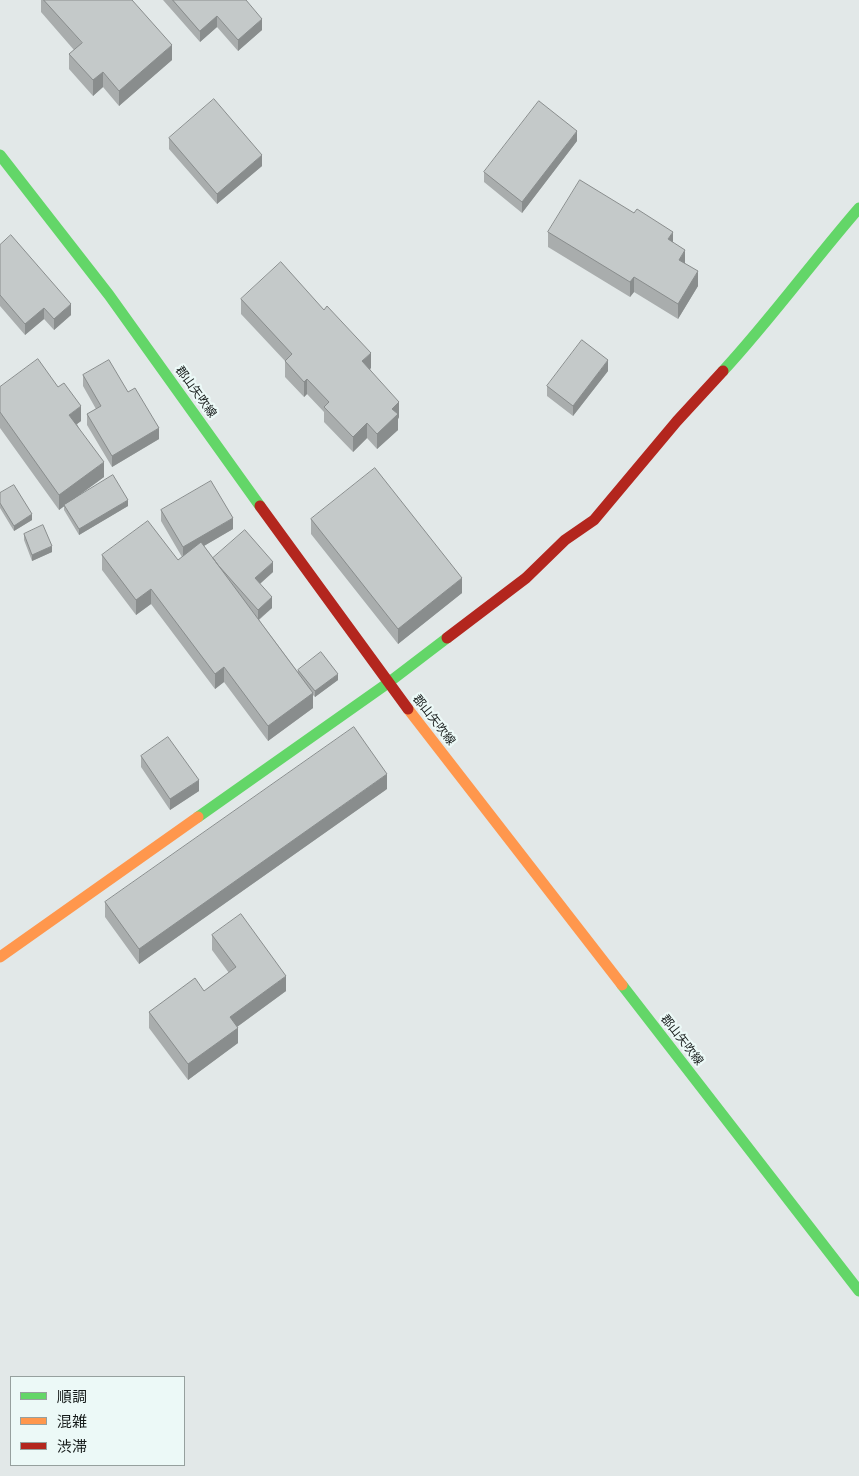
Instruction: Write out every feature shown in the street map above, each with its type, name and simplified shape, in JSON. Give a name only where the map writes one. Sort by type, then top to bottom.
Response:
[{"type":"main road","name":"郡山矢吹線","points":[[0,155],[109,295],[388,683],[859,1291]]},
{"type":"main road","points":[[0,957],[388,683],[526,578],[565,540],[594,520],[677,421],[746,346],[859,208]]},
{"type":"building","points":[[44,0],[132,0],[172,45],[119,91],[103,72],[93,80],[69,54],[82,43]]},
{"type":"building","points":[[173,0],[246,0],[262,19],[238,40],[217,16],[200,31]]},
{"type":"building","points":[[214,99],[262,155],[217,194],[169,138]]},
{"type":"building","points":[[539,101],[577,131],[522,202],[484,172]]},
{"type":"building","points":[[580,180],[634,213],[637,209],[673,232],[668,239],[685,250],[679,260],[698,271],[678,304],[634,277],[630,282],[548,232]]},
{"type":"building","points":[[11,235],[71,304],[54,319],[44,308],[25,324],[0,295],[0,245]]},
{"type":"building","points":[[281,262],[324,310],[327,306],[371,353],[362,361],[399,402],[392,409],[398,414],[377,434],[367,423],[353,437],[324,407],[329,402],[307,379],[304,382],[285,361],[292,354],[241,299]]},
{"type":"building","points":[[582,340],[608,360],[573,406],[547,386]]},
{"type":"building","points":[[38,359],[58,387],[64,383],[81,406],[69,415],[104,462],[59,495],[0,412],[0,387]]},
{"type":"building","points":[[109,360],[128,392],[135,388],[159,428],[112,456],[87,414],[101,406],[83,375]]},
{"type":"building","points":[[375,468],[462,578],[398,629],[311,519]]},
{"type":"building","points":[[113,475],[128,500],[79,529],[64,505]]},
{"type":"building","points":[[211,481],[233,518],[183,547],[161,510]]},
{"type":"building","points":[[14,485],[32,514],[14,526],[0,503],[0,493]]},
{"type":"building","points":[[148,521],[178,560],[201,542],[313,693],[268,726],[224,667],[215,674],[151,589],[136,600],[102,555]]},
{"type":"building","points":[[43,525],[52,546],[32,555],[24,534]]},
{"type":"building","points":[[245,530],[273,562],[255,578],[272,597],[258,610],[213,558]]},
{"type":"building","points":[[321,652],[338,674],[315,691],[298,670]]},
{"type":"building","points":[[354,727],[387,774],[139,949],[105,902]]},
{"type":"building","points":[[168,737],[199,780],[170,799],[141,756]]},
{"type":"building","points":[[241,914],[286,976],[230,1017],[238,1028],[188,1064],[149,1012],[195,978],[204,991],[236,967],[212,935]]},
{"type":"traffic: fast","points":[[0,155],[109,295],[260,506]]},
{"type":"traffic: fast","points":[[723,371],[859,208]]},
{"type":"traffic: fast","points":[[198,817],[388,683],[447,638]]},
{"type":"traffic: fast","points":[[622,985],[859,1291]]},
{"type":"traffic: slow","points":[[408,709],[622,985]]},
{"type":"traffic: slow","points":[[0,957],[198,817]]},
{"type":"traffic: jam","points":[[447,638],[526,578],[565,540],[594,520],[677,421],[723,371]]},
{"type":"traffic: jam","points":[[260,506],[408,709]]}]
